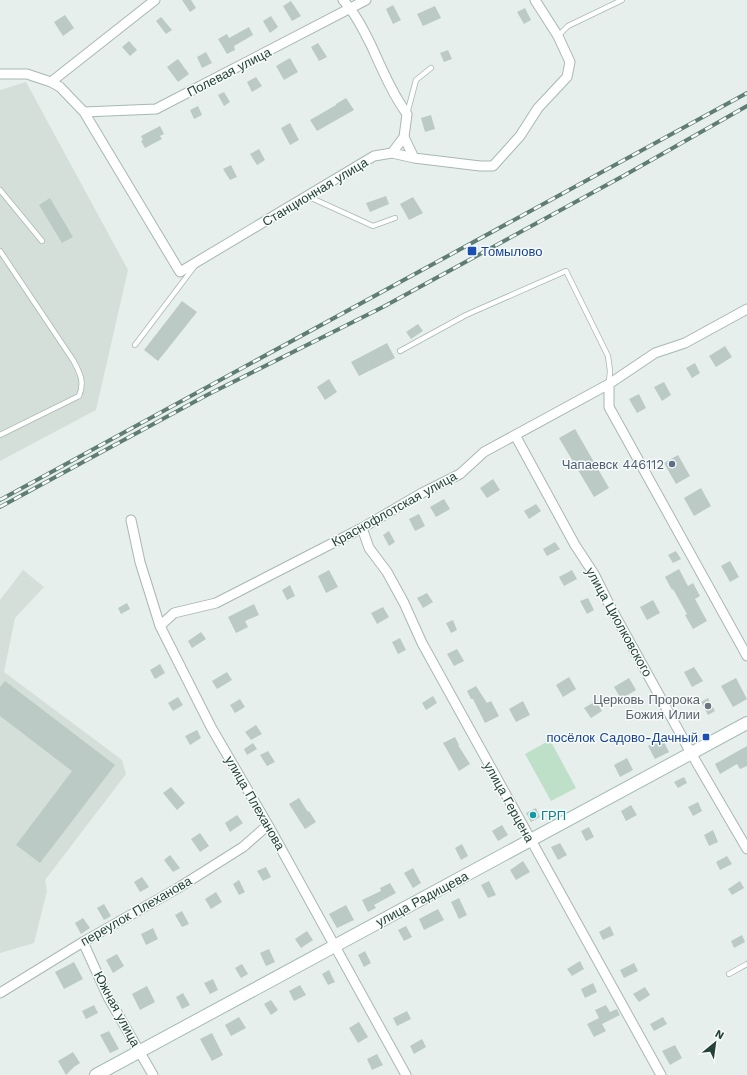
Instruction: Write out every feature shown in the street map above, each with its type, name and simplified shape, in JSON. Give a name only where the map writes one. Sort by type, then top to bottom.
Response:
[{"type":"street","points":[[51,82],[156,0]]},
{"type":"street","points":[[343,0],[351,8],[361,25],[397,100],[407,114],[404,137],[392,153]]},
{"type":"street","name":"Полевая улица","points":[[84,112],[156,109],[366,0]]},
{"type":"street","points":[[535,0],[558,36]]},
{"type":"street","name":"Станционная улица","points":[[84,112],[180,272],[374,156],[392,153],[414,158],[480,166],[493,166],[520,136],[538,108],[567,77],[570,62],[558,36]]},
{"type":"street","points":[[0,74],[27,74],[51,82],[60,88],[84,112]]},
{"type":"street","points":[[404,137],[414,158]]},
{"type":"street","name":"Краснофлотская улица","points":[[160,626],[174,613],[216,603],[362,528],[422,492],[460,474],[484,452],[609,384],[655,353],[685,343],[747,309]]},
{"type":"street","points":[[609,384],[610,406],[747,656]]},
{"type":"street","name":"улица Циолковского","points":[[516,435],[576,546],[594,574],[611,608],[691,753],[747,849]]},
{"type":"street","name":"улица Плеханова","points":[[131,520],[140,562],[160,626],[211,727],[268,825],[406,1075]]},
{"type":"street","name":"улица Герцена","points":[[362,528],[369,548],[387,572],[404,603],[422,643],[661,1075]]},
{"type":"street","name":"улица Радищева","points":[[96,1075],[747,723]]},
{"type":"street","name":"переулок Плеханова","points":[[0,993],[83,942],[178,888],[243,847],[268,825]]},
{"type":"street","name":"Южная улица","points":[[83,942],[108,997],[153,1075]]},
{"type":"lane","points":[[558,36],[568,26],[622,0]]},
{"type":"lane","points":[[407,114],[416,80],[431,68]]},
{"type":"lane","points":[[0,190],[42,241]]},
{"type":"lane","points":[[307,196],[373,226],[395,218]]},
{"type":"lane","points":[[0,250],[82,376],[82,388],[79,396],[0,435]]},
{"type":"lane","points":[[135,345],[198,261]]},
{"type":"lane","points":[[400,351],[466,315],[566,271],[608,356],[610,371],[609,384]]},
{"type":"lane","points":[[729,974],[747,964]]},
{"type":"shaded area","points":[[26,82],[128,270],[96,410],[0,461],[0,90]]},
{"type":"shaded area","points":[[23,570],[44,587],[15,618],[4,672],[122,760],[126,774],[45,880],[47,891],[34,943],[0,953],[0,600]]},
{"type":"green space","points":[[550,740],[576,788],[551,801],[525,754]]},
{"type":"building","points":[[182,0],[191,0],[196,8],[190,12]]},
{"type":"building","points":[[291,1],[301,16],[292,21],[283,6]]},
{"type":"building","points":[[393,5],[401,20],[393,24],[386,9]]},
{"type":"building","points":[[435,6],[441,18],[423,26],[417,14]]},
{"type":"building","points":[[525,8],[531,20],[524,24],[517,12]]},
{"type":"building","points":[[65,15],[74,28],[63,36],[54,22]]},
{"type":"building","points":[[271,16],[278,27],[270,33],[263,21]]},
{"type":"building","points":[[161,17],[172,30],[166,34],[156,21]]},
{"type":"building","points":[[249,27],[253,35],[234,46],[235,50],[227,54],[218,39],[227,34],[229,38]]},
{"type":"building","points":[[129,41],[137,50],[130,56],[122,47]]},
{"type":"building","points":[[318,43],[327,57],[319,61],[311,47]]},
{"type":"building","points":[[448,50],[452,59],[444,62],[440,53]]},
{"type":"building","points":[[206,52],[212,63],[202,68],[197,57]]},
{"type":"building","points":[[290,58],[298,72],[284,80],[276,66]]},
{"type":"building","points":[[178,59],[189,74],[178,82],[167,67]]},
{"type":"building","points":[[256,77],[262,86],[252,92],[247,82]]},
{"type":"building","points":[[224,92],[230,102],[224,106],[218,95]]},
{"type":"building","points":[[346,98],[354,110],[317,131],[310,120]]},
{"type":"building","points":[[198,106],[202,115],[194,119],[190,110]]},
{"type":"building","points":[[431,115],[435,129],[425,132],[421,118]]},
{"type":"building","points":[[290,123],[299,140],[290,145],[281,128]]},
{"type":"building","points":[[160,126],[164,134],[160,136],[162,139],[145,148],[141,141],[143,140],[141,136]]},
{"type":"building","points":[[259,149],[265,160],[257,165],[250,154]]},
{"type":"building","points":[[231,165],[237,177],[230,180],[223,169]]},
{"type":"building","points":[[386,196],[389,204],[370,212],[366,203]]},
{"type":"building","points":[[413,197],[423,213],[409,220],[400,204]]},
{"type":"building","points":[[50,198],[73,237],[62,243],[39,205]]},
{"type":"building","points":[[182,301],[197,312],[158,361],[144,350]]},
{"type":"building","points":[[418,324],[423,331],[411,339],[406,332]]},
{"type":"building","points":[[387,343],[395,358],[359,376],[351,362]]},
{"type":"building","points":[[725,346],[732,357],[716,367],[709,356]]},
{"type":"building","points":[[695,363],[700,373],[692,378],[686,368]]},
{"type":"building","points":[[329,379],[337,392],[325,400],[317,387]]},
{"type":"building","points":[[664,382],[671,395],[662,401],[654,387]]},
{"type":"building","points":[[639,394],[646,408],[637,413],[629,399]]},
{"type":"building","points":[[575,429],[609,488],[594,497],[559,438]]},
{"type":"building","points":[[678,455],[690,476],[676,484],[664,463]]},
{"type":"building","points":[[493,479],[500,490],[487,498],[480,488]]},
{"type":"building","points":[[701,488],[711,506],[694,516],[684,498]]},
{"type":"building","points":[[444,499],[450,509],[436,517],[430,507]]},
{"type":"building","points":[[536,504],[541,511],[529,519],[524,511]]},
{"type":"building","points":[[419,514],[425,526],[415,531],[409,519]]},
{"type":"building","points":[[389,531],[395,542],[389,546],[383,535]]},
{"type":"building","points":[[555,542],[560,549],[547,556],[543,549]]},
{"type":"building","points":[[676,551],[681,559],[673,563],[668,555]]},
{"type":"building","points":[[730,561],[739,577],[730,582],[721,566]]},
{"type":"building","points":[[679,569],[688,586],[693,583],[700,596],[695,599],[707,621],[693,629],[685,615],[687,614],[665,577]]},
{"type":"building","points":[[329,570],[338,587],[326,593],[318,576]]},
{"type":"building","points":[[572,570],[577,579],[564,586],[559,577]]},
{"type":"building","points":[[290,585],[295,596],[287,600],[282,590]]},
{"type":"building","points":[[427,593],[433,602],[423,608],[417,598]]},
{"type":"building","points":[[588,598],[594,610],[587,614],[580,601]]},
{"type":"building","points":[[653,600],[660,613],[647,620],[640,607]]},
{"type":"building","points":[[127,603],[130,609],[121,614],[118,608]]},
{"type":"building","points":[[254,604],[259,615],[245,621],[248,627],[236,633],[228,617]]},
{"type":"building","points":[[383,607],[389,617],[377,624],[371,613]]},
{"type":"building","points":[[453,620],[457,630],[451,633],[446,623]]},
{"type":"building","points":[[201,632],[206,639],[192,648],[188,641]]},
{"type":"building","points":[[400,638],[406,650],[398,654],[392,642]]},
{"type":"building","points":[[457,649],[464,661],[454,666],[447,654]]},
{"type":"building","points":[[160,664],[165,673],[155,679],[150,670]]},
{"type":"building","points":[[694,667],[703,681],[692,687],[684,672]]},
{"type":"building","points":[[227,672],[232,680],[217,689],[212,681]]},
{"type":"building","points":[[569,677],[576,689],[563,697],[556,685]]},
{"type":"building","points":[[629,678],[636,690],[621,699],[614,687]]},
{"type":"building","points":[[736,678],[747,699],[733,707],[721,686]]},
{"type":"building","points":[[5,681],[115,765],[40,863],[16,845],[72,771],[0,716],[0,687]]},
{"type":"building","points":[[476,686],[487,703],[491,701],[499,716],[485,723],[473,699],[471,699],[467,691]]},
{"type":"building","points":[[433,696],[437,703],[426,710],[422,703]]},
{"type":"building","points":[[178,697],[183,705],[173,711],[168,703]]},
{"type":"building","name":"Церковь Пророка Божия Илии","points":[[708,698],[715,711],[708,715],[701,702]]},
{"type":"building","points":[[240,699],[245,707],[235,713],[230,705]]},
{"type":"building","points":[[523,701],[530,715],[516,722],[509,709]]},
{"type":"building","points":[[596,701],[602,711],[591,718],[584,708]]},
{"type":"building","points":[[256,725],[262,734],[251,740],[245,732]]},
{"type":"building","points":[[197,730],[201,738],[190,745],[185,736]]},
{"type":"building","points":[[455,737],[458,745],[470,764],[459,771],[443,743]]},
{"type":"building","points":[[662,738],[669,752],[655,759],[648,746]]},
{"type":"building","points":[[253,743],[257,749],[247,755],[244,749]]},
{"type":"building","points":[[747,746],[747,766],[740,769],[737,764],[720,774],[715,764]]},
{"type":"building","points":[[268,751],[275,762],[267,766],[260,755]]},
{"type":"building","points":[[627,758],[633,770],[620,777],[614,765]]},
{"type":"building","points":[[684,777],[687,783],[678,788],[674,782]]},
{"type":"building","points":[[171,787],[185,803],[177,810],[163,793]]},
{"type":"building","points":[[299,798],[316,822],[305,829],[289,804]]},
{"type":"building","points":[[698,802],[702,811],[693,816],[688,807]]},
{"type":"building","points":[[631,805],[637,815],[626,821],[621,811]]},
{"type":"building","name":"ГРП","points":[[536,808],[540,817],[531,822],[526,813]]},
{"type":"building","points":[[237,815],[243,823],[230,832],[225,823]]},
{"type":"building","points":[[502,825],[508,835],[498,841],[492,831]]},
{"type":"building","points":[[589,827],[594,837],[586,841],[581,831]]},
{"type":"building","points":[[713,830],[718,842],[709,846],[704,835]]},
{"type":"building","points":[[200,833],[209,846],[200,852],[191,839]]},
{"type":"building","points":[[560,843],[567,855],[558,860],[551,847]]},
{"type":"building","points":[[462,844],[468,856],[461,860],[455,848]]},
{"type":"building","points":[[170,855],[180,868],[173,872],[164,860]]},
{"type":"building","points":[[727,856],[732,864],[720,870],[716,862]]},
{"type":"building","points":[[523,861],[530,872],[516,880],[510,870]]},
{"type":"building","points":[[266,867],[271,877],[263,881],[257,871]]},
{"type":"building","points":[[413,868],[421,883],[413,888],[404,873]]},
{"type":"building","points":[[142,877],[149,887],[140,892],[134,882]]},
{"type":"building","points":[[239,880],[245,892],[239,895],[233,884]]},
{"type":"building","points":[[489,881],[496,895],[488,898],[481,885]]},
{"type":"building","points":[[740,881],[744,888],[732,895],[728,889]]},
{"type":"building","points":[[390,883],[396,893],[374,905],[376,908],[368,912],[362,900],[381,891],[380,888]]},
{"type":"building","points":[[216,892],[222,902],[211,909],[205,899]]},
{"type":"building","points":[[459,898],[467,915],[459,919],[451,902]]},
{"type":"building","points":[[104,904],[111,916],[104,920],[97,908]]},
{"type":"building","points":[[346,905],[354,920],[337,928],[329,914]]},
{"type":"building","points":[[438,909],[444,920],[424,930],[419,919]]},
{"type":"building","points":[[182,911],[189,924],[182,927],[175,915]]},
{"type":"building","points":[[83,918],[90,928],[81,934],[75,923]]},
{"type":"building","points":[[406,926],[412,937],[404,941],[398,930]]},
{"type":"building","points":[[610,926],[614,935],[603,940],[599,932]]},
{"type":"building","points":[[153,928],[158,939],[146,945],[141,934]]},
{"type":"building","points":[[307,931],[313,940],[301,948],[295,939]]},
{"type":"building","points":[[742,935],[745,942],[734,948],[731,941]]},
{"type":"building","points":[[269,949],[275,962],[266,966],[260,953]]},
{"type":"building","points":[[365,951],[371,963],[364,967],[358,955]]},
{"type":"building","points":[[117,954],[124,966],[113,973],[106,960]]},
{"type":"building","points":[[580,961],[584,969],[572,976],[567,969]]},
{"type":"building","points":[[74,962],[83,979],[64,989],[55,972]]},
{"type":"building","points":[[634,963],[638,971],[624,978],[620,970]]},
{"type":"building","points":[[242,964],[248,974],[241,978],[235,968]]},
{"type":"building","points":[[329,970],[335,982],[328,985],[322,974]]},
{"type":"building","points":[[213,979],[218,990],[210,994],[204,983]]},
{"type":"building","points":[[593,983],[597,992],[585,998],[581,989]]},
{"type":"building","points":[[300,985],[306,995],[294,1001],[289,991]]},
{"type":"building","points":[[147,986],[155,1002],[140,1010],[132,994]]},
{"type":"building","points":[[645,987],[650,995],[639,1002],[633,994]]},
{"type":"building","points":[[183,993],[190,1005],[182,1009],[176,997]]},
{"type":"building","points":[[271,1000],[278,1010],[271,1015],[264,1004]]},
{"type":"building","points":[[94,1005],[98,1013],[86,1019],[82,1011]]},
{"type":"building","points":[[606,1005],[610,1012],[617,1009],[620,1015],[602,1024],[606,1031],[594,1037],[587,1024],[599,1018],[595,1010]]},
{"type":"building","points":[[407,1011],[411,1019],[397,1026],[393,1018]]},
{"type":"building","points":[[239,1017],[246,1028],[231,1036],[225,1025]]},
{"type":"building","points":[[663,1017],[667,1024],[654,1031],[650,1024]]},
{"type":"building","points":[[359,1022],[368,1037],[358,1043],[349,1028]]},
{"type":"building","points":[[109,1031],[119,1049],[110,1053],[100,1035]]},
{"type":"building","points":[[212,1033],[223,1055],[212,1061],[200,1039]]},
{"type":"building","points":[[422,1039],[426,1047],[414,1054],[410,1046]]},
{"type":"building","points":[[675,1045],[682,1058],[670,1065],[662,1051]]},
{"type":"building","points":[[73,1052],[80,1063],[66,1075],[58,1061]]},
{"type":"building","points":[[377,1054],[383,1065],[372,1070],[367,1059]]},
{"type":"railway","points":[[0,500],[747,93]]},
{"type":"railway","points":[[0,507],[207,395],[383,307],[625,175],[747,106]]},
{"type":"place","name":"Томылово","points":[[472,251]]},
{"type":"place","name":"Чапаевск 446112","points":[[672,464]]},
{"type":"place","name":"Церковь Пророка Божия Илии","points":[[708,706]]},
{"type":"place","name":"посёлок Садово-Дачный","points":[[706,737]]},
{"type":"place","name":"ГРП","points":[[533,815]]}]
